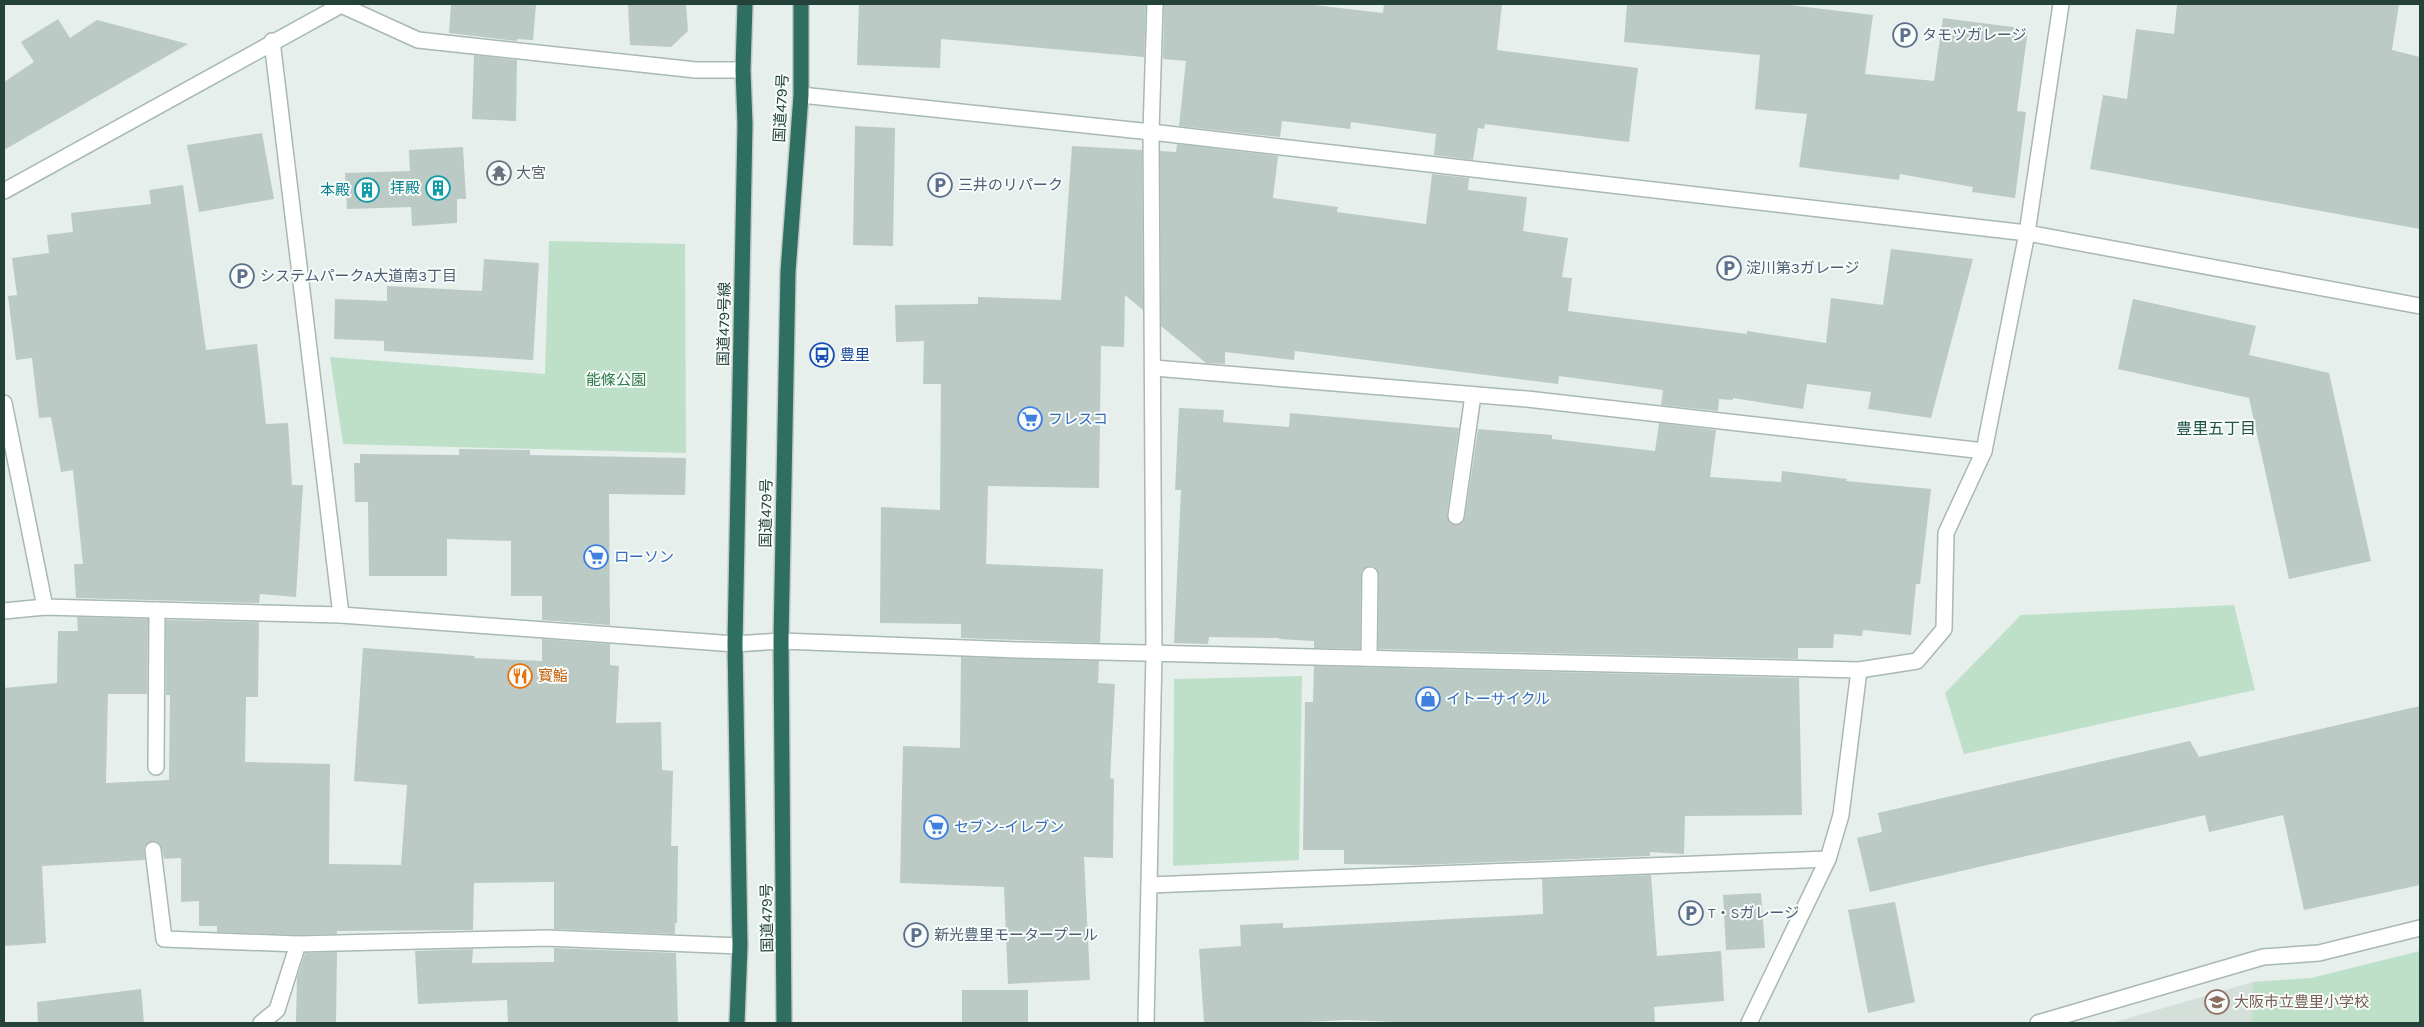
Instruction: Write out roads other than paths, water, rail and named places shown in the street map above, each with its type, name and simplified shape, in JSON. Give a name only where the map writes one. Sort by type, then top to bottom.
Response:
[{"type":"highway","name":"国道479号線","points":[[735,644],[745,124],[743,70],[746,4]]},
{"type":"highway","name":"国道479号","points":[[784,1023],[781,641],[788,272],[801,95],[801,4]]},
{"type":"highway","name":"国道479号","points":[[735,644],[740,946],[737,1023]]},
{"type":"street","points":[[4,191],[340,4],[418,40],[696,70],[743,70]]},
{"type":"street","points":[[1146,1023],[1154,653],[1154,368],[1151,132],[1155,4]]},
{"type":"street","points":[[4,611],[45,607],[341,615],[735,644],[781,641],[1018,650],[1860,670],[1917,661],[1944,629],[1946,533],[1984,450],[2027,233],[2062,4]]},
{"type":"street","points":[[272,41],[341,615]]},
{"type":"street","points":[[801,95],[1151,132],[2027,233],[2420,306]]},
{"type":"street","points":[[1154,368],[1473,395],[1984,450]]},
{"type":"street","points":[[1456,516],[1473,395]]},
{"type":"street","points":[[4,403],[45,607]]},
{"type":"street","points":[[1369,658],[1370,575]]},
{"type":"street","points":[[156,766],[157,610]]},
{"type":"street","points":[[1749,1023],[1828,859],[1840,815],[1860,670]]},
{"type":"street","points":[[153,850],[164,939],[298,944],[546,938],[740,946]]},
{"type":"street","points":[[1149,885],[1828,859]]},
{"type":"street","points":[[2038,1023],[2263,957],[2319,953],[2420,928]]},
{"type":"street","points":[[261,1023],[277,1010],[298,944]]},
{"type":"place","name":"タモツガレージ","points":[[1905,35]]},
{"type":"place","name":"大宮","points":[[499,173]]},
{"type":"place","name":"三井のリパーク","points":[[940,185]]},
{"type":"place","name":"拝殿","points":[[438,188]]},
{"type":"place","name":"本殿","points":[[367,190]]},
{"type":"place","name":"淀川第3ガレージ","points":[[1729,268]]},
{"type":"place","name":"システムパークA大道南3丁目","points":[[242,276]]},
{"type":"place","name":"豊里","points":[[822,355]]},
{"type":"place","name":"フレスコ","points":[[1030,419]]},
{"type":"place","name":"ローソン","points":[[596,557]]},
{"type":"place","name":"寳鮨","points":[[520,676]]},
{"type":"place","name":"イトーサイクル","points":[[1428,699]]},
{"type":"place","name":"セブン-イレブン","points":[[936,827]]},
{"type":"place","name":"T・Sガレージ","points":[[1691,913]]},
{"type":"place","name":"新光豊里モータープール","points":[[916,935]]},
{"type":"place","name":"大阪市立豊里小学校","points":[[2217,1002]]},
{"type":"district","name":"豊里五丁目","points":[[2216,428]]},
{"type":"park label","name":"能條公園","points":[[616,380]]}]
